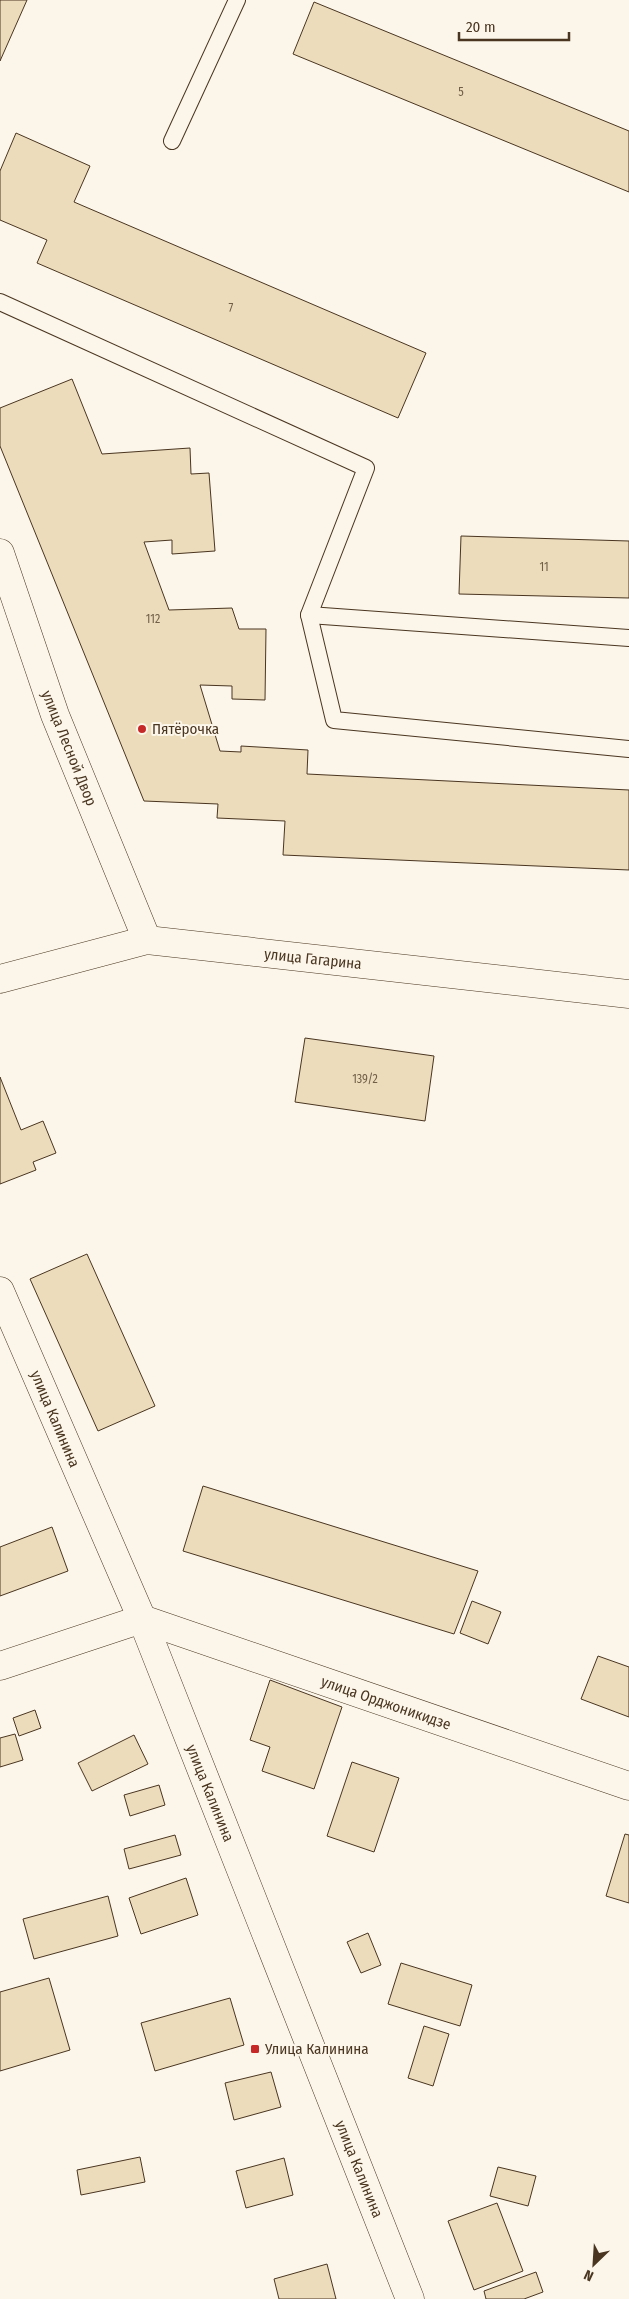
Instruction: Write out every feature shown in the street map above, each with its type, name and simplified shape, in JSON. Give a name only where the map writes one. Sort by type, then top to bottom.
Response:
[{"type":"street","name":"улица Лесной Двор","points":[[0,553],[55,716],[148,940]]},
{"type":"street","name":"улица Гагарина","points":[[0,979],[148,940],[629,994]]},
{"type":"street","name":"улица Калинина","points":[[0,1291],[142,1619],[410,2299]]},
{"type":"street","points":[[0,1666],[142,1619]]},
{"type":"street","name":"улица Орджоникидзе","points":[[142,1619],[629,1786]]},
{"type":"lane","points":[[172,141],[238,0]]},
{"type":"lane","points":[[0,302],[366,468],[309,615],[334,720],[629,749]]},
{"type":"lane","points":[[309,615],[629,638]]},
{"type":"building","points":[[0,0],[27,0],[0,61]]},
{"type":"building","points":[[314,2],[629,131],[629,192],[293,54]]},
{"type":"building","points":[[16,133],[90,166],[74,202],[426,353],[398,418],[37,263],[47,240],[0,220],[0,171]]},
{"type":"building","points":[[72,379],[102,454],[190,448],[191,474],[209,473],[215,551],[172,554],[172,540],[144,542],[169,610],[232,608],[239,629],[266,629],[265,700],[232,699],[232,686],[200,685],[220,751],[241,752],[241,746],[308,750],[307,774],[629,790],[629,870],[283,855],[285,821],[217,818],[218,804],[144,801],[0,446],[0,408]]},
{"type":"building","points":[[461,536],[629,541],[629,598],[459,594]]},
{"type":"building","points":[[305,1038],[434,1056],[425,1121],[295,1102]]},
{"type":"building","points":[[0,1077],[21,1130],[43,1121],[56,1153],[33,1162],[36,1170],[0,1184]]},
{"type":"building","points":[[87,1254],[155,1406],[98,1431],[30,1279]]},
{"type":"building","points":[[203,1486],[478,1571],[454,1634],[183,1551]]},
{"type":"building","points":[[52,1527],[68,1571],[0,1596],[0,1547]]},
{"type":"building","points":[[472,1601],[501,1612],[488,1644],[460,1633]]},
{"type":"building","points":[[598,1656],[629,1667],[629,1717],[581,1699]]},
{"type":"building","points":[[270,1680],[342,1707],[314,1789],[262,1771],[270,1747],[250,1740]]},
{"type":"building","points":[[35,1710],[41,1728],[19,1736],[13,1718]]},
{"type":"building","points":[[15,1734],[23,1760],[0,1767],[0,1738]]},
{"type":"building","points":[[134,1735],[148,1764],[92,1791],[78,1763]]},
{"type":"building","points":[[352,1762],[399,1778],[374,1852],[327,1836]]},
{"type":"building","points":[[159,1785],[165,1805],[130,1816],[124,1795]]},
{"type":"building","points":[[625,1834],[629,1835],[629,1903],[606,1896]]},
{"type":"building","points":[[175,1835],[181,1855],[129,1869],[124,1849]]},
{"type":"building","points":[[186,1878],[198,1915],[141,1934],[129,1898]]},
{"type":"building","points":[[108,1896],[118,1936],[34,1959],[23,1919]]},
{"type":"building","points":[[368,1933],[381,1965],[361,1973],[347,1942]]},
{"type":"building","points":[[401,1963],[472,1985],[460,2026],[388,2004]]},
{"type":"building","points":[[49,1978],[70,2050],[0,2071],[0,1992]]},
{"type":"building","points":[[230,1998],[244,2045],[155,2071],[141,2023]]},
{"type":"building","points":[[424,2026],[449,2034],[433,2086],[408,2078]]},
{"type":"building","points":[[271,2072],[281,2107],[234,2120],[225,2083]]},
{"type":"building","points":[[140,2157],[145,2182],[81,2195],[77,2170]]},
{"type":"building","points":[[284,2158],[293,2195],[246,2208],[236,2171]]},
{"type":"building","points":[[498,2167],[536,2176],[528,2206],[490,2196]]},
{"type":"building","points":[[497,2203],[523,2271],[474,2290],[448,2221]]},
{"type":"building","points":[[327,2264],[336,2299],[279,2299],[274,2279]]},
{"type":"building","points":[[536,2272],[543,2292],[524,2299],[486,2299],[484,2291]]},
{"type":"place","name":"Пятёрочка","points":[[142,729]]},
{"type":"place","name":"Улица Калинина","points":[[255,2049]]}]
